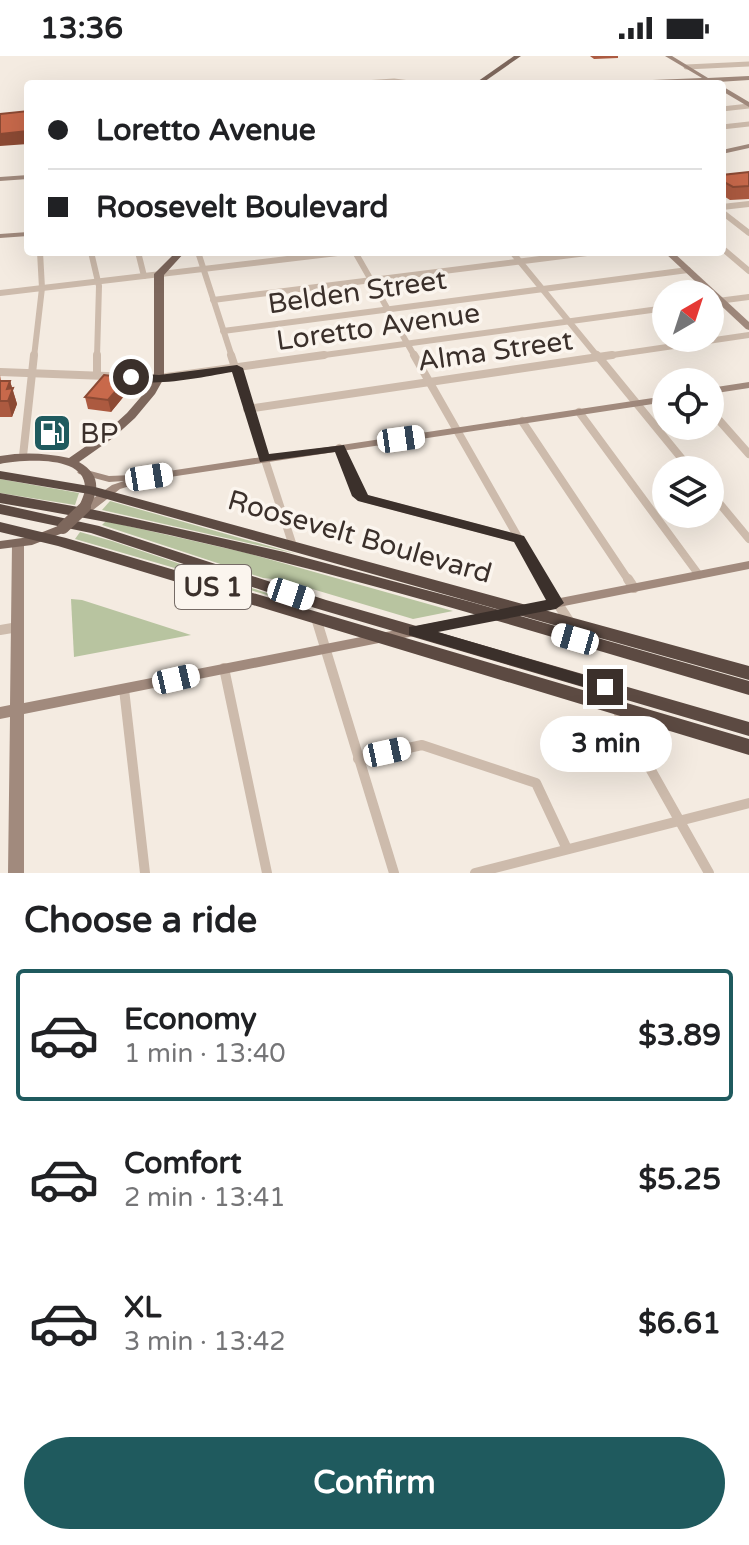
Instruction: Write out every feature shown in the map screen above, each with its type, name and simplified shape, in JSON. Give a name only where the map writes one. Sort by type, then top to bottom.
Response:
[{"type":"highway","name":"Roosevelt Boulevard","points":[[0,475],[98,492],[749,675]]},
{"type":"highway","name":"Roosevelt Boulevard","points":[[0,498],[114,517],[212,539],[749,688]]},
{"type":"highway","name":"US 1","points":[[0,509],[94,529],[415,631],[749,729]]},
{"type":"highway","name":"US 1","points":[[0,527],[44,537],[749,747]]},
{"type":"main road","points":[[486,80],[518,56]]},
{"type":"main road","points":[[71,462],[130,420],[159,378],[159,274],[177,256]]},
{"type":"main road","points":[[0,460],[23,456],[57,457],[71,462],[83,472],[98,492],[87,507],[63,528],[44,537],[0,545]]},
{"type":"street","points":[[668,56],[706,80]]},
{"type":"street","points":[[686,67],[749,64]]},
{"type":"street","points":[[726,81],[749,78]]},
{"type":"street","points":[[726,93],[748,106]]},
{"type":"street","points":[[726,109],[748,106]]},
{"type":"street","points":[[726,127],[749,124]]},
{"type":"street","points":[[726,151],[749,146]]},
{"type":"street","points":[[0,179],[24,177]]},
{"type":"street","points":[[726,208],[749,204]]},
{"type":"street","points":[[726,213],[749,233]]},
{"type":"street","points":[[0,236],[24,234]]},
{"type":"street","points":[[726,251],[749,271]]},
{"type":"street","points":[[23,456],[42,288],[40,256]]},
{"type":"street","points":[[92,256],[99,286],[97,375]]},
{"type":"street","points":[[139,256],[144,276]]},
{"type":"street","points":[[199,256],[293,546]]},
{"type":"street","points":[[0,293],[313,256]]},
{"type":"street","points":[[357,256],[556,603],[565,618],[574,624]]},
{"type":"street","points":[[515,256],[680,456]]},
{"type":"street","points":[[213,300],[565,256]]},
{"type":"street","points":[[672,256],[697,280]]},
{"type":"street","name":"Belden Street","points":[[223,331],[688,270]]},
{"type":"street","points":[[724,300],[749,297]]},
{"type":"street","points":[[724,308],[749,327]]},
{"type":"street","name":"Loretto Avenue","points":[[0,372],[159,378],[652,310]]},
{"type":"street","name":"Alma Street","points":[[247,409],[749,335]]},
{"type":"street","points":[[724,390],[747,388]]},
{"type":"street","points":[[83,472],[109,479],[149,477],[652,401]]},
{"type":"street","points":[[579,412],[699,575]]},
{"type":"street","points":[[522,421],[634,588]]},
{"type":"street","points":[[724,426],[749,454]]},
{"type":"street","points":[[339,448],[359,496],[519,539]]},
{"type":"street","points":[[98,492],[149,477]]},
{"type":"street","points":[[724,509],[749,539]]},
{"type":"street","points":[[16,873],[18,544]]},
{"type":"street","points":[[0,713],[749,565]]},
{"type":"street","points":[[316,618],[394,873]]},
{"type":"street","points":[[0,630],[18,627]]},
{"type":"street","points":[[224,668],[267,873]]},
{"type":"street","points":[[124,689],[145,873]]},
{"type":"street","points":[[616,707],[709,873]]},
{"type":"street","points":[[358,759],[422,745],[536,783],[567,849]]},
{"type":"street","points":[[475,873],[749,803]]},
{"type":"green space","points":[[0,479],[79,493],[75,505],[0,493]]},
{"type":"green space","points":[[110,501],[297,554],[102,510]]},
{"type":"green space","points":[[106,521],[247,553],[453,611],[413,619],[282,580],[263,578],[102,525]]},
{"type":"green space","points":[[80,532],[112,541],[305,606],[75,539]]},
{"type":"green space","points":[[71,599],[82,600],[191,635],[74,657]]},
{"type":"building","points":[[24,111],[24,131],[0,134],[0,114]]},
{"type":"building","points":[[749,172],[749,186],[733,187],[726,183],[726,175]]},
{"type":"building","points":[[104,375],[127,378],[108,400],[85,397]]},
{"type":"building","points":[[0,381],[10,381],[7,389],[13,388],[8,401],[0,401]]},
{"type":"place","name":"BP","points":[[52,433]]},
{"type":"route","points":[[131,377],[159,378],[237,368],[264,459],[339,448],[359,496],[519,539],[556,603],[415,631],[605,687]]}]
